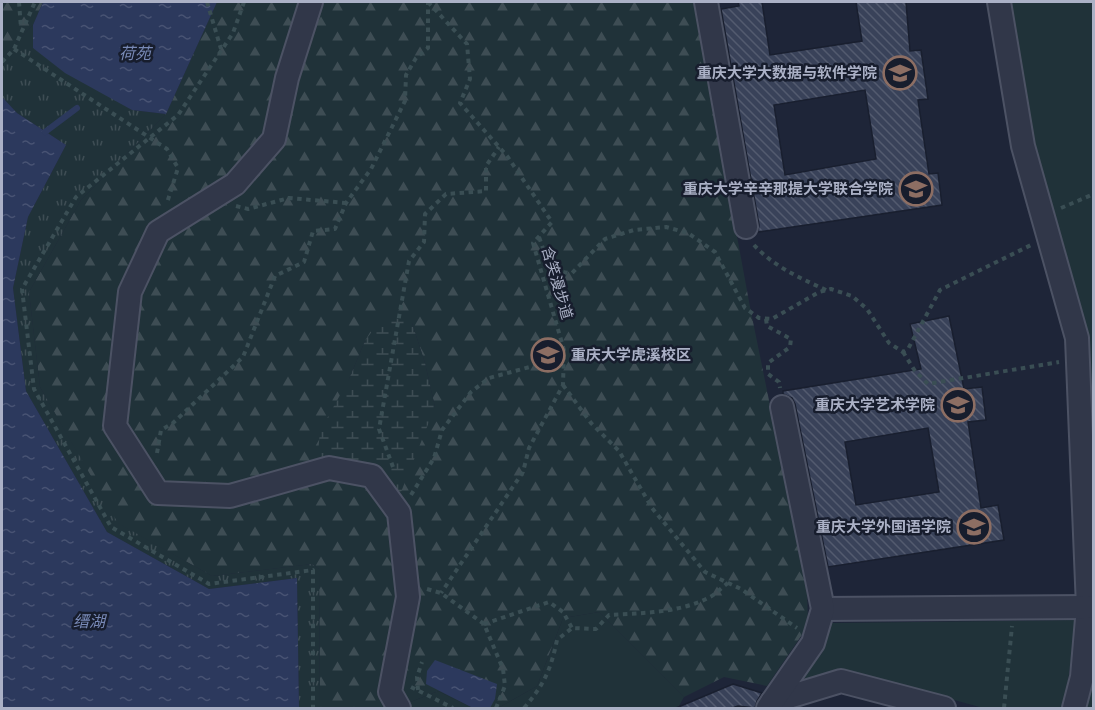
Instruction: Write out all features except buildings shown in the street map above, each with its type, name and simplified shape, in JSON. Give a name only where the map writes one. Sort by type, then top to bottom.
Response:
[{"type":"lane","points":[[310,2],[287,78],[274,139],[235,183],[158,232],[130,292],[116,426],[158,493],[230,496],[329,468],[372,476],[399,513],[408,597],[390,692],[399,708]]},
{"type":"lane","points":[[706,2],[746,227]]},
{"type":"lane","points":[[999,2],[1023,146],[1077,338],[1088,607],[1082,677],[1074,708]]},
{"type":"lane","points":[[770,705],[813,642],[823,609],[782,407]]},
{"type":"lane","points":[[823,609],[1088,607]]},
{"type":"lane","points":[[770,705],[842,681],[944,708]]},
{"type":"path","points":[[19,2],[21,32]]},
{"type":"path","points":[[2,62],[14,49],[34,2]]},
{"type":"path","points":[[207,2],[221,50]]},
{"type":"path","points":[[244,2],[232,33],[178,115],[76,196],[22,289],[34,389],[111,527],[209,584],[313,570],[314,708]]},
{"type":"path","points":[[157,458],[161,430],[173,423],[243,357],[275,276],[304,262],[313,231],[335,230],[346,203],[371,169],[405,101],[406,75],[416,58],[428,48],[428,2]]},
{"type":"path","name":"含笑漫步道","points":[[428,2],[467,44],[470,79],[460,103],[507,156],[552,222],[533,243],[564,350],[562,385],[529,448],[523,472],[441,593],[484,624]]},
{"type":"path","points":[[14,49],[167,149],[178,168],[158,232]]},
{"type":"path","points":[[384,492],[393,468],[379,429],[409,261],[424,242],[425,214],[446,194],[486,191],[486,166],[499,147]]},
{"type":"path","points":[[903,352],[908,349],[940,290],[1094,194]]},
{"type":"path","points":[[209,200],[248,209],[289,198],[346,203]]},
{"type":"path","points":[[539,236],[549,263],[559,272],[572,273],[604,239],[634,230],[666,227],[688,233],[715,252],[745,308],[759,318],[772,319],[826,290],[831,289],[852,296],[867,309],[889,343],[903,352],[915,371],[928,384],[1064,361]]},
{"type":"path","points":[[746,227],[753,243],[764,256],[799,278],[826,290]]},
{"type":"path","points":[[766,319],[767,326],[791,339],[790,347],[768,363],[768,374],[779,382],[782,407]]},
{"type":"path","points":[[399,513],[434,458],[442,430],[471,392],[489,378],[563,358]]},
{"type":"path","points":[[562,385],[591,423],[619,451],[652,508],[705,572],[741,589],[803,633]]},
{"type":"path","points":[[524,708],[540,690],[552,665],[557,640],[572,628],[596,629],[609,615],[684,607],[711,597],[728,583]]},
{"type":"path","points":[[496,708],[505,686],[503,669],[484,624],[549,602],[563,612],[572,628]]},
{"type":"path","points":[[1004,708],[1014,608]]},
{"type":"path","points":[[418,690],[417,677],[422,662]]},
{"type":"path","points":[[393,678],[453,708]]},
{"type":"green space","points":[[2,2],[43,2],[33,25],[2,58]]},
{"type":"green space","points":[[217,2],[694,2],[750,307],[807,587],[808,626],[767,686],[724,677],[684,697],[599,612],[563,618],[537,686],[498,708],[473,708],[438,691],[395,708],[320,708],[319,569],[312,564],[212,576],[117,523],[40,387],[29,292],[81,200],[166,114]],"holes":[[[412,323],[425,363],[435,407],[330,463],[349,379],[365,341]]]},
{"type":"green space","points":[[999,2],[1093,2],[1093,708],[1074,708],[1082,677],[1077,338]]},
{"type":"green space","points":[[33,25],[33,48],[132,110],[166,114],[81,200],[29,292],[40,387],[118,523],[212,576],[312,564],[319,569],[320,708],[299,708],[297,578],[209,589],[107,532],[26,391],[13,288],[28,217],[66,145],[17,113],[2,97],[2,58]]},
{"type":"green space","points":[[384,315],[412,323],[425,363],[435,407],[397,502],[376,473],[317,464],[320,431],[349,379],[365,341]]},
{"type":"green space","points":[[599,612],[684,697],[678,708],[498,708],[537,686],[563,618]]},
{"type":"green space","points":[[1077,620],[1064,708],[983,708],[846,670],[795,687],[822,653],[831,623]]},
{"type":"green space","points":[[438,691],[473,708],[395,708]]},
{"type":"water","name":"荷苑","points":[[43,2],[217,2],[166,114],[132,110],[65,73],[33,48],[33,25]]},
{"type":"water","name":"缙湖","points":[[2,97],[17,113],[66,145],[28,217],[13,288],[26,391],[107,532],[209,589],[297,578],[299,708],[2,708]]},
{"type":"water","points":[[435,660],[497,684],[495,699],[490,708],[473,708],[426,684],[427,671]]},
{"type":"waterway","points":[[45,132],[77,108]]},
{"type":"place","name":"重庆大学大数据与软件学院","points":[[900,73]]},
{"type":"place","name":"重庆大学辛辛那提大学联合学院","points":[[916,189]]},
{"type":"place","name":"重庆大学虎溪校区","points":[[548,355]]},
{"type":"place","name":"重庆大学艺术学院","points":[[958,405]]},
{"type":"place","name":"重庆大学外国语学院","points":[[974,527]]}]
